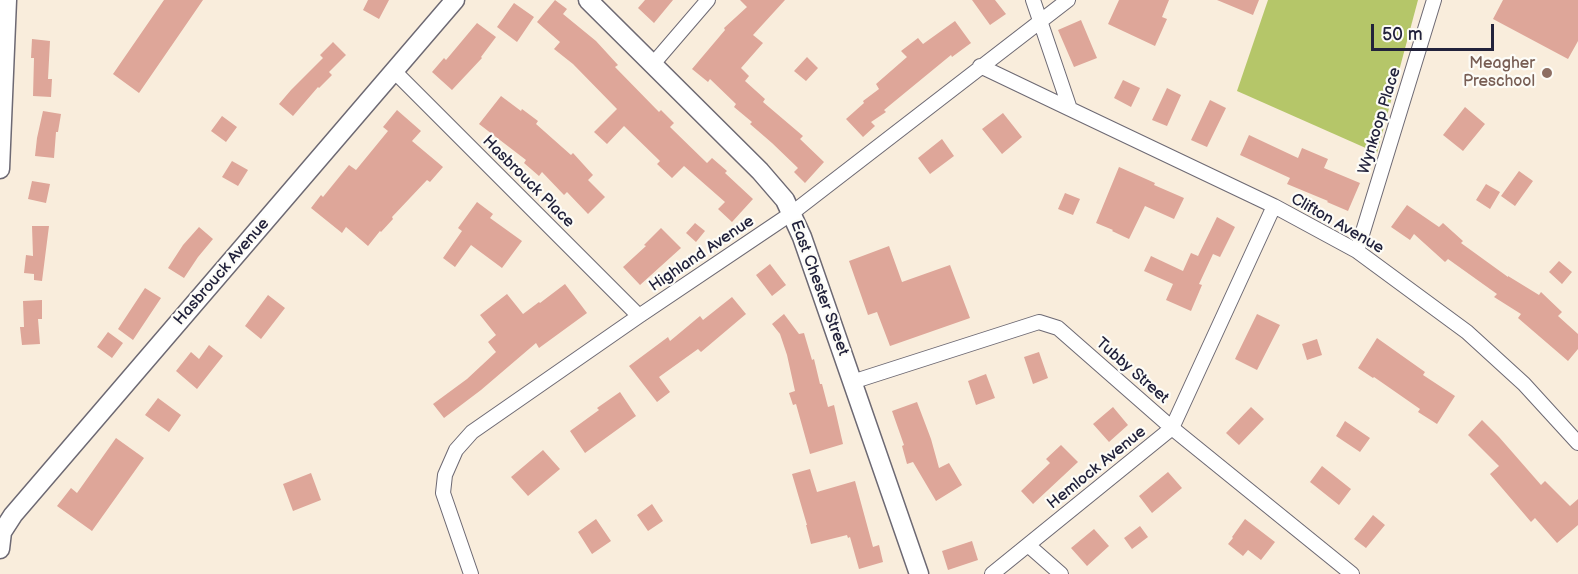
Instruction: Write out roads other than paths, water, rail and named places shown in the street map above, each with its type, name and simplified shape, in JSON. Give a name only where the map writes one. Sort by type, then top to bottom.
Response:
[{"type":"main road","points":[[0,170],[7,0]]},
{"type":"main road","name":"Hasbrouck Avenue","points":[[0,549],[2,532],[13,515],[455,0]]},
{"type":"main road","name":"East Chester Street","points":[[588,0],[760,171],[785,200],[802,237],[919,574]]},
{"type":"street","points":[[653,64],[708,0]]},
{"type":"street","points":[[1033,0],[1070,109]]},
{"type":"street","name":"Highland Avenue","points":[[471,574],[444,493],[445,475],[456,450],[472,432],[792,213],[1068,0]]},
{"type":"street","name":"Wynkoop Place","points":[[1357,251],[1434,0]]},
{"type":"street","name":"Clifton Avenue","points":[[980,66],[1274,206],[1357,251],[1467,332],[1524,384],[1578,443]]},
{"type":"street","name":"Hasbrouck Place","points":[[394,71],[639,316]]},
{"type":"street","name":"Hemlock Avenue","points":[[992,574],[1172,428],[1274,206]]},
{"type":"street","name":"Tubby Street","points":[[852,382],[1039,322],[1058,328],[1172,428],[1352,574]]},
{"type":"street","points":[[1028,545],[1061,574]]},
{"type":"place","name":"Meagher Preschool","points":[[1547,73]]}]
